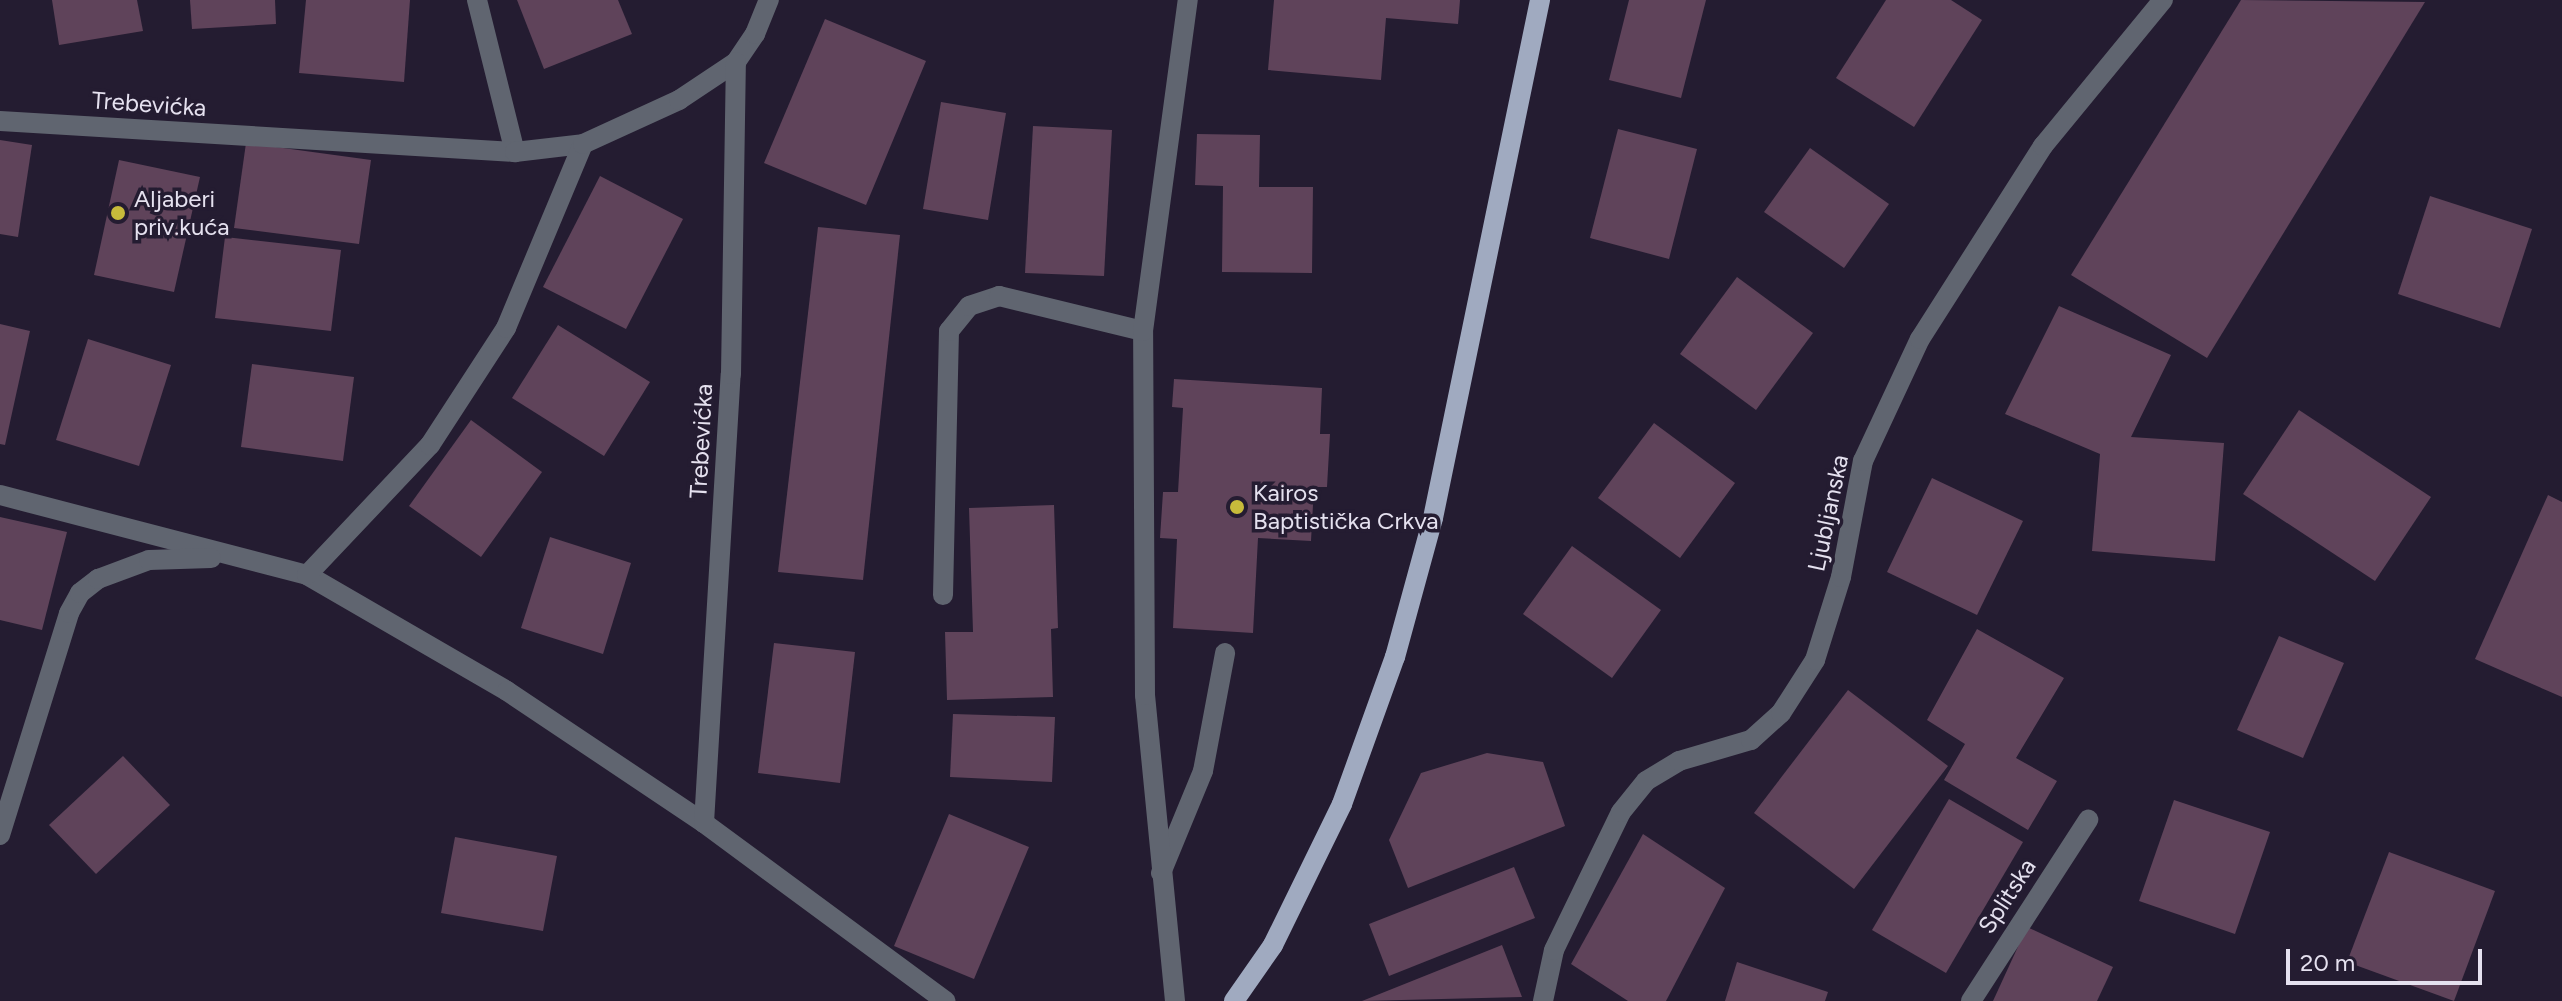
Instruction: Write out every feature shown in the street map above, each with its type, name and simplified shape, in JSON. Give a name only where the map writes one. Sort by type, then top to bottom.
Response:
[{"type":"main road","points":[[1234,1001],[1273,945],[1342,804],[1395,657],[1433,518],[1540,0]]},
{"type":"street","points":[[477,0],[515,152]]},
{"type":"street","name":"Trebevićka","points":[[0,121],[515,152],[583,144],[679,100],[736,62],[755,34],[769,0]]},
{"type":"street","points":[[1175,1001],[1145,695],[1143,331],[1188,0]]},
{"type":"street","name":"Ljubljanska","points":[[1543,1001],[1554,950],[1621,812],[1646,781],[1679,761],[1751,740],[1781,713],[1815,660],[1841,577],[1863,461],[1920,339],[2043,146],[2163,0]]},
{"type":"street","name":"Trebevićka","points":[[704,823],[731,374],[736,62]]},
{"type":"street","points":[[307,575],[430,445],[506,328],[583,144]]},
{"type":"street","points":[[943,595],[949,331],[969,306],[999,296],[1143,331]]},
{"type":"street","points":[[0,495],[307,575],[507,691],[704,823],[945,1001]]},
{"type":"street","points":[[0,835],[69,613],[80,593],[98,579],[149,560],[235,557]]},
{"type":"street","points":[[1161,873],[1203,771],[1225,653]]},
{"type":"street","name":"Splitska","points":[[1971,1001],[2088,820]]},
{"type":"building","points":[[52,0],[137,0],[143,31],[59,45]]},
{"type":"building","points":[[190,0],[275,0],[276,24],[192,29]]},
{"type":"building","points":[[306,0],[410,0],[404,82],[299,73]]},
{"type":"building","points":[[517,0],[618,0],[632,34],[544,69]]},
{"type":"building","points":[[1274,0],[1460,0],[1458,24],[1386,18],[1381,80],[1268,70]]},
{"type":"building","points":[[1629,0],[1706,0],[1681,98],[1609,80]]},
{"type":"building","points":[[1886,0],[1951,0],[1982,20],[1914,127],[1836,78]]},
{"type":"building","points":[[2241,0],[2425,2],[2207,358],[2071,275]]},
{"type":"building","points":[[825,19],[926,61],[866,205],[764,163]]},
{"type":"building","points":[[941,102],[1006,113],[988,220],[923,209]]},
{"type":"building","points":[[1033,126],[1112,130],[1104,276],[1025,273]]},
{"type":"building","points":[[1618,129],[1697,149],[1669,259],[1590,238]]},
{"type":"building","points":[[1197,134],[1260,135],[1259,187],[1313,187],[1312,273],[1222,272],[1223,186],[1195,185]]},
{"type":"building","points":[[0,140],[32,145],[18,237],[0,234]]},
{"type":"building","points":[[246,143],[371,160],[359,244],[234,228]]},
{"type":"building","points":[[1810,148],[1889,204],[1844,268],[1764,212]]},
{"type":"building","points":[[119,160],[200,177],[174,292],[94,275]]},
{"type":"building","points":[[600,176],[683,219],[626,329],[543,287]]},
{"type":"building","points":[[2430,196],[2532,229],[2500,328],[2398,294]]},
{"type":"building","points":[[818,227],[900,235],[863,580],[778,572]]},
{"type":"building","points":[[225,237],[341,250],[331,331],[215,318]]},
{"type":"building","points":[[1737,277],[1813,333],[1756,410],[1680,354]]},
{"type":"building","points":[[2059,306],[2171,355],[2131,437],[2224,443],[2215,561],[2092,551],[2100,454],[2005,414]]},
{"type":"building","points":[[0,324],[30,331],[5,445],[0,444]]},
{"type":"building","points":[[558,325],[650,382],[604,456],[512,398]]},
{"type":"building","points":[[88,339],[171,365],[139,466],[56,440]]},
{"type":"building","points":[[252,364],[354,377],[343,461],[241,447]]},
{"type":"building","name":"Kairos Baptistička Crkva","points":[[1174,379],[1322,388],[1320,434],[1330,434],[1327,487],[1314,487],[1311,541],[1258,538],[1253,633],[1173,628],[1177,539],[1160,538],[1163,492],[1178,492],[1183,408],[1172,407]]},
{"type":"building","points":[[2299,410],[2431,497],[2375,581],[2243,494]]},
{"type":"building","points":[[471,420],[542,472],[481,557],[409,506]]},
{"type":"building","points":[[1654,423],[1735,483],[1680,558],[1598,498]]},
{"type":"building","points":[[1932,478],[2023,521],[1977,615],[1887,572]]},
{"type":"building","points":[[2548,495],[2562,502],[2562,697],[2475,659]]},
{"type":"building","points":[[1054,505],[1058,628],[1051,629],[1053,697],[947,700],[945,632],[973,632],[969,508]]},
{"type":"building","points":[[0,517],[67,532],[42,630],[0,620]]},
{"type":"building","points":[[550,537],[631,563],[603,654],[521,628]]},
{"type":"building","points":[[1572,546],[1661,610],[1612,678],[1523,614]]},
{"type":"building","points":[[1977,629],[2064,678],[2016,758],[2057,781],[2028,830],[1944,780],[1965,744],[1927,720]]},
{"type":"building","points":[[2279,636],[2344,663],[2303,758],[2237,730]]},
{"type":"building","points":[[774,643],[855,652],[840,783],[758,773]]},
{"type":"building","points":[[1848,690],[1948,766],[1854,889],[1754,813]]},
{"type":"building","points":[[953,714],[1055,717],[1052,782],[950,777]]},
{"type":"building","points":[[1487,753],[1543,762],[1565,826],[1408,888],[1389,840],[1421,773]]},
{"type":"building","points":[[123,756],[170,805],[96,874],[49,825]]},
{"type":"building","points":[[1949,799],[2023,842],[1946,973],[1872,930]]},
{"type":"building","points":[[2174,800],[2270,832],[2235,934],[2139,901]]},
{"type":"building","points":[[949,814],[1029,847],[974,979],[894,946]]},
{"type":"building","points":[[1643,834],[1725,888],[1666,1001],[1628,1001],[1571,964]]},
{"type":"building","points":[[455,837],[557,856],[543,931],[441,913]]},
{"type":"building","points":[[2389,852],[2495,891],[2454,1001],[2347,962]]},
{"type":"building","points":[[1514,867],[1535,918],[1389,976],[1369,924]]},
{"type":"building","points":[[2027,927],[2113,967],[2097,1001],[1993,1001]]},
{"type":"building","points":[[1502,945],[1522,997],[1362,1001]]},
{"type":"building","points":[[1737,962],[1828,992],[1825,1001],[1725,1001]]},
{"type":"place","name":"Aljaberi priv.kuća","points":[[118,213]]},
{"type":"place","name":"Kairos Baptistička Crkva","points":[[1237,507]]}]
